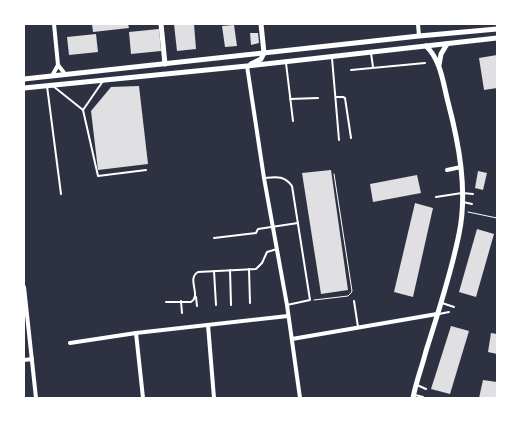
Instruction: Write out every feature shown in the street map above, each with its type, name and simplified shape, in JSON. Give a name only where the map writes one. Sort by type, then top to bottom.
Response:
[{"type":"street","points":[[54,24],[58,65],[65,74]]},
{"type":"street","points":[[161,24],[166,64]]},
{"type":"street","points":[[247,66],[261,59],[264,53],[261,24]]},
{"type":"street","points":[[418,24],[419,36]]},
{"type":"street","points":[[24,79],[419,36],[497,29]]},
{"type":"street","points":[[24,88],[247,66],[497,38]]},
{"type":"street","points":[[439,66],[441,54],[447,44]]},
{"type":"street","points":[[413,396],[438,314],[460,233],[462,211],[461,167],[450,109],[439,66],[434,55],[426,46]]},
{"type":"street","points":[[52,76],[58,65]]},
{"type":"street","points":[[247,66],[264,178],[287,305],[300,398]]},
{"type":"street","points":[[50,86],[48,82],[49,79],[63,76],[65,74]]},
{"type":"street","points":[[447,170],[461,167]]},
{"type":"street","points":[[24,287],[36,398]]},
{"type":"street","points":[[292,339],[438,314]]},
{"type":"street","points":[[70,343],[136,333],[288,316]]},
{"type":"street","points":[[208,325],[214,398]]},
{"type":"street","points":[[136,333],[143,398]]},
{"type":"street","points":[[24,360],[32,359]]},
{"type":"lane","points":[[371,52],[373,67]]},
{"type":"lane","points":[[332,56],[339,140]]},
{"type":"lane","points":[[286,61],[293,121]]},
{"type":"lane","points":[[351,70],[425,63]]},
{"type":"lane","points":[[83,110],[103,80]]},
{"type":"lane","points":[[50,86],[83,110],[98,176],[146,170]]},
{"type":"lane","points":[[50,86],[61,194]]},
{"type":"lane","points":[[336,97],[345,98],[351,138]]},
{"type":"lane","points":[[290,100],[318,98]]},
{"type":"lane","points":[[264,178],[280,177],[289,181],[292,186],[310,300],[287,305]]},
{"type":"lane","points":[[436,197],[462,193],[473,194]]},
{"type":"lane","points":[[462,202],[472,204]]},
{"type":"lane","points":[[214,238],[256,233],[258,229],[298,223]]},
{"type":"lane","points":[[197,306],[193,277],[195,274],[198,272],[256,269],[260,266],[268,252],[276,248]]},
{"type":"lane","points":[[249,269],[250,303]]},
{"type":"lane","points":[[230,270],[232,305]]},
{"type":"lane","points":[[214,271],[216,305]]},
{"type":"lane","points":[[166,302],[191,302],[196,296]]},
{"type":"lane","points":[[182,301],[182,313]]},
{"type":"lane","points":[[354,301],[358,327]]},
{"type":"lane","points":[[441,303],[454,307]]},
{"type":"lane","points":[[438,314],[449,312]]},
{"type":"lane","points":[[416,385],[426,389]]},
{"type":"lane","points":[[413,396],[423,397]]},
{"type":"path","points":[[310,300],[348,296],[352,291],[334,174]]},
{"type":"path","points":[[462,211],[497,218]]},
{"type":"building","points":[[92,24],[128,24],[129,28],[93,32]]},
{"type":"building","points":[[174,24],[194,24],[196,49],[177,51]]},
{"type":"building","points":[[234,25],[237,46],[225,47],[222,26]]},
{"type":"building","points":[[159,29],[161,51],[131,54],[129,32]]},
{"type":"building","points":[[250,33],[258,33],[259,43],[251,45]]},
{"type":"building","points":[[96,34],[98,52],[69,55],[67,37]]},
{"type":"building","points":[[497,55],[497,88],[484,90],[479,58]]},
{"type":"building","points":[[139,86],[148,164],[98,170],[91,111],[111,87]]},
{"type":"building","points":[[331,170],[348,290],[321,294],[302,173]]},
{"type":"building","points":[[478,171],[487,173],[483,190],[475,188]]},
{"type":"building","points":[[417,175],[421,193],[373,202],[370,184]]},
{"type":"building","points":[[415,203],[433,208],[413,297],[394,292]]},
{"type":"building","points":[[477,229],[494,234],[476,297],[459,292]]},
{"type":"building","points":[[451,326],[469,331],[450,394],[431,389]]},
{"type":"building","points":[[491,333],[497,334],[497,354],[488,352]]},
{"type":"building","points":[[483,380],[497,382],[497,398],[479,398]]}]
